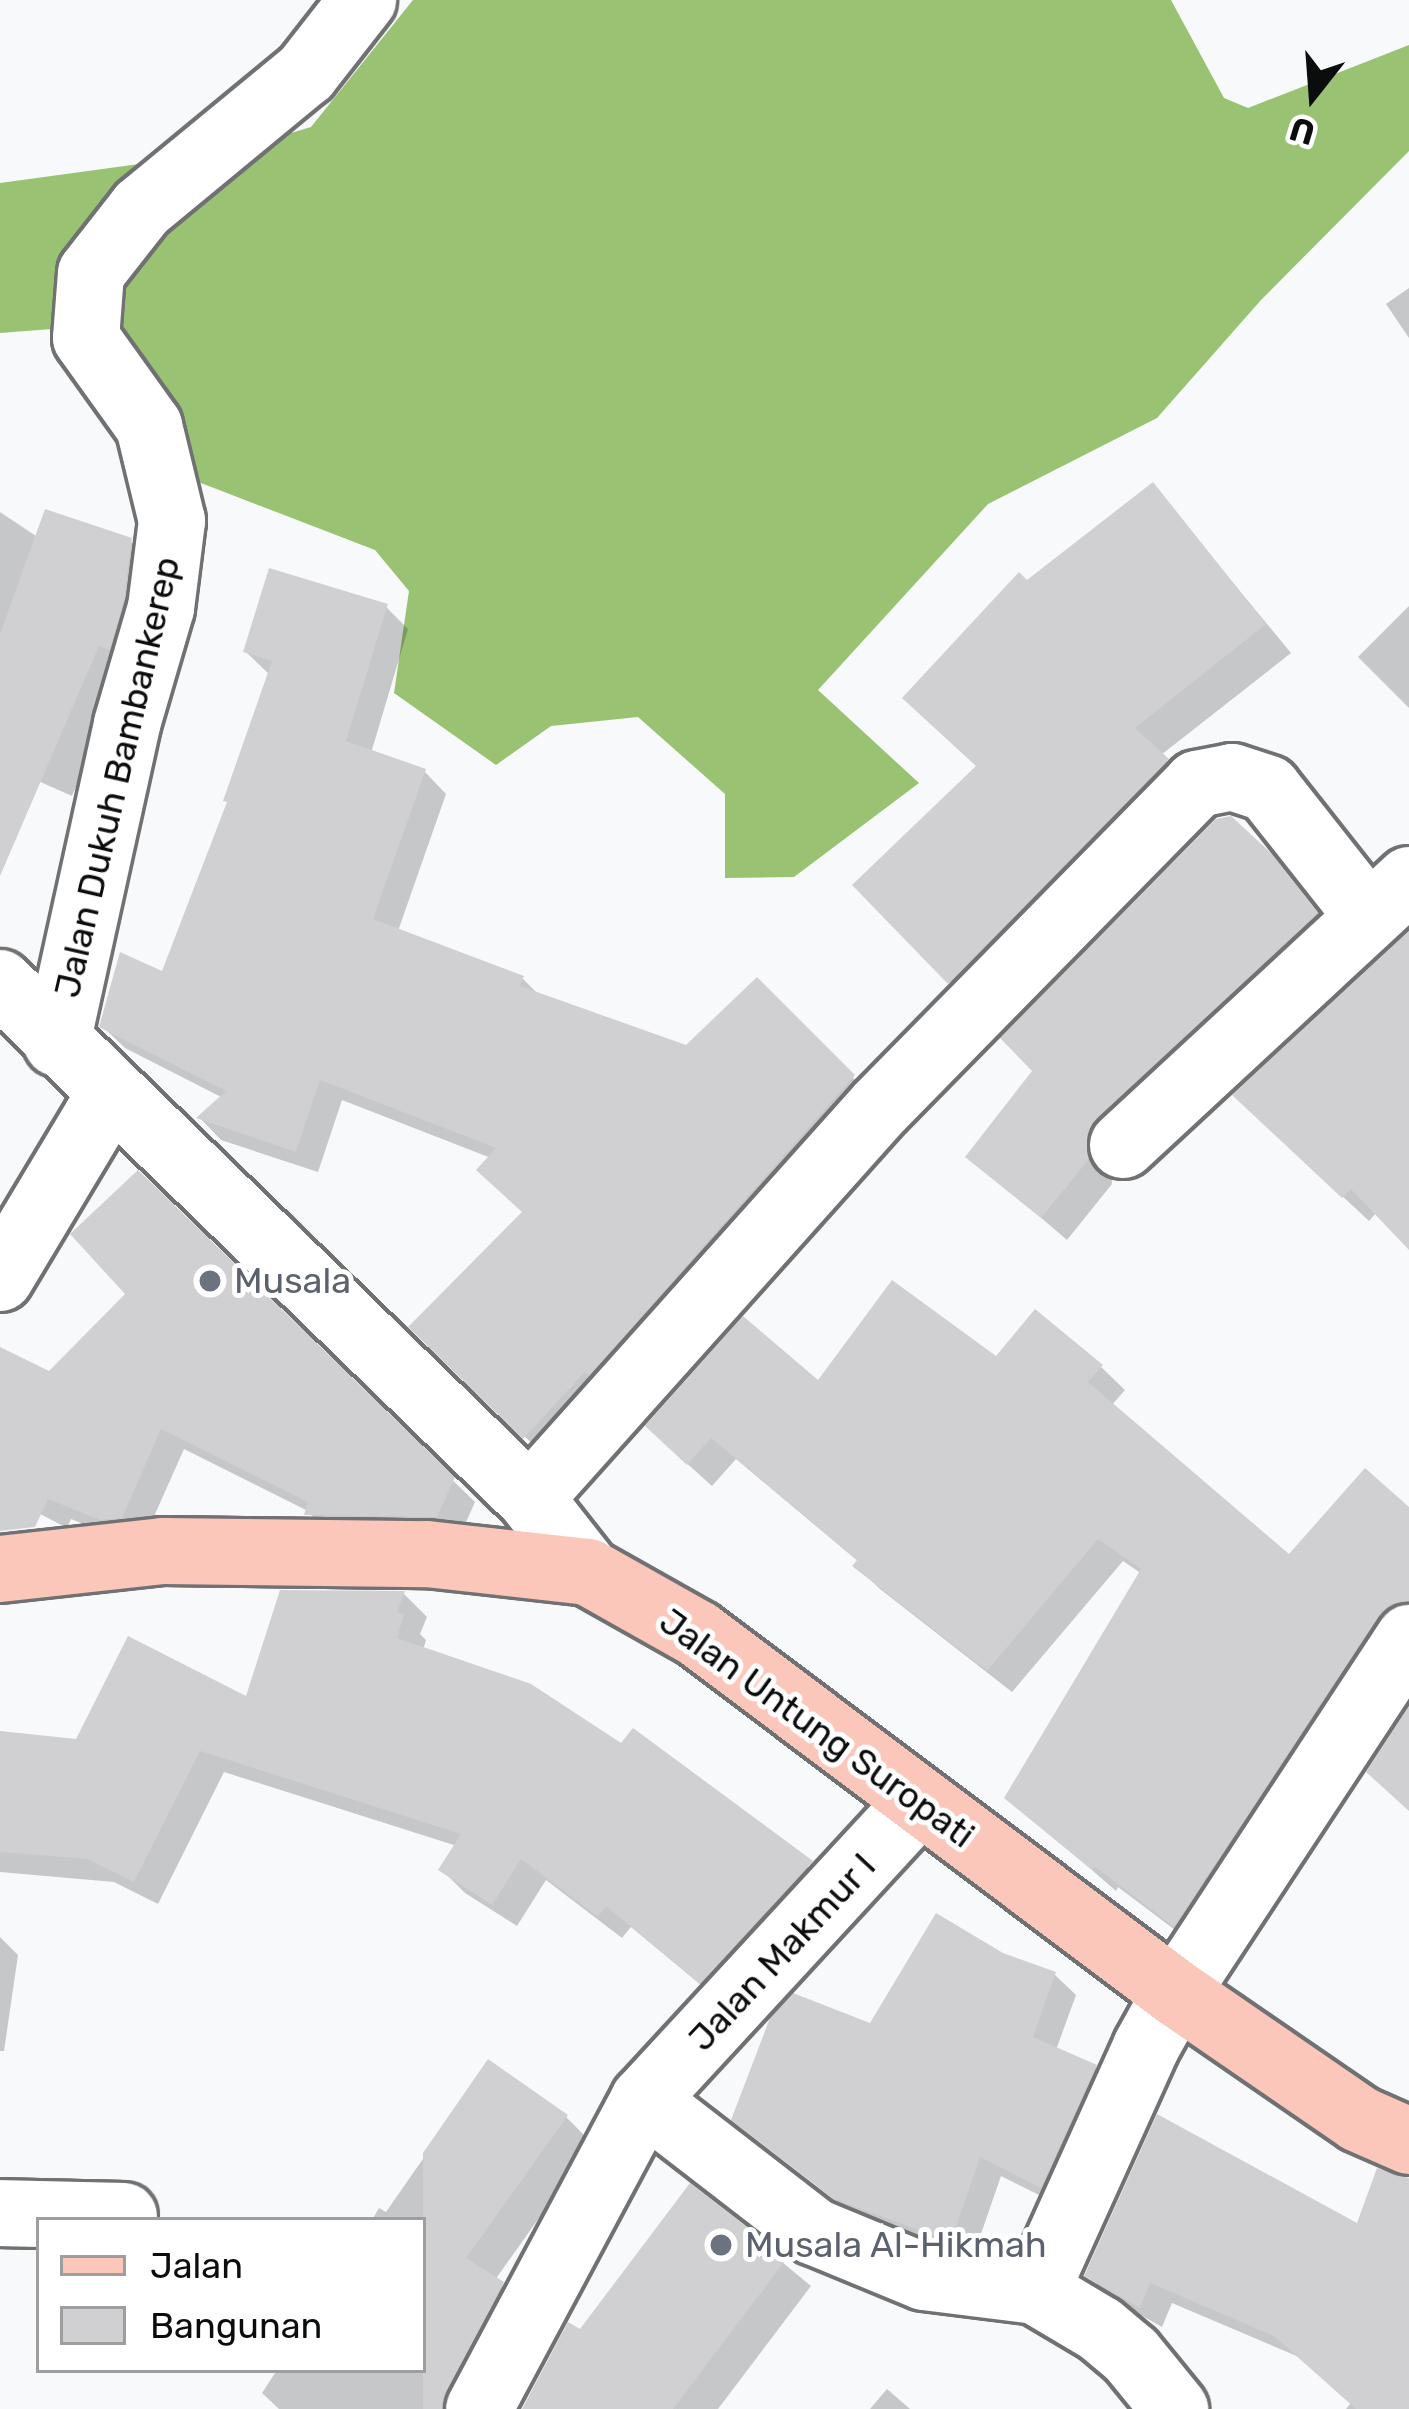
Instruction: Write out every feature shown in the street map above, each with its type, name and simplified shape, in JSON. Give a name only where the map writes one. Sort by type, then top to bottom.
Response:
[{"type":"main road","name":"Jalan Untung Suropati","points":[[0,1569],[163,1551],[427,1554],[588,1572],[698,1634],[1176,1993],[1359,2119],[1409,2141]]},
{"type":"street","name":"Jalan Dukuh Bambankerep","points":[[57,1043],[127,724],[161,608],[172,521],[149,426],[86,338],[91,273],[142,208],[306,73],[364,0]]},
{"type":"street","points":[[530,1498],[880,1107],[1197,784],[1232,777],[1268,789],[1389,898],[1123,1144]]},
{"type":"street","name":"Jalan Dukuh Bambankerep","points":[[0,982],[57,1043],[530,1498],[588,1572]]},
{"type":"street","points":[[0,1278],[97,1116],[117,1101]]},
{"type":"street","points":[[1036,2291],[1146,2047],[1176,1993],[1409,1638]]},
{"type":"street","name":"Jalan Makmur I","points":[[479,2409],[644,2100],[919,1802]]},
{"type":"street","points":[[644,2100],[815,2232],[924,2277],[1036,2291],[1100,2329],[1131,2356],[1175,2409]]},
{"type":"street","points":[[0,2213],[124,2216]]},
{"type":"green space","points":[[413,0],[1171,0],[1224,98],[1248,108],[1409,45],[1409,151],[1261,300],[1157,418],[988,504],[818,690],[919,783],[794,877],[725,878],[725,794],[638,717],[551,726],[496,765],[394,693],[409,591],[375,550],[188,478],[52,329],[0,333],[0,183],[227,152],[311,127]]},
{"type":"building","points":[[1153,482],[1266,624],[1135,728],[1169,759],[948,984],[852,885],[976,766],[902,698],[1019,572],[1027,580]]},
{"type":"building","points":[[45,509],[132,538],[124,600],[110,650],[99,646],[0,876],[0,634]]},
{"type":"building","points":[[269,568],[388,604],[346,741],[426,769],[373,919],[524,976],[520,986],[686,1045],[757,977],[855,1075],[589,1376],[585,1372],[523,1439],[408,1327],[522,1212],[476,1170],[496,1148],[320,1080],[296,1152],[196,1118],[226,1091],[99,1027],[120,952],[162,971],[227,802],[223,801],[272,661],[243,652]]},
{"type":"building","points":[[1231,816],[1271,853],[1318,913],[1098,1118],[1087,1135],[1089,1159],[1041,1218],[965,1157],[1032,1071],[1000,1038],[1216,819]]},
{"type":"building","points":[[1409,931],[1409,1250],[1351,1189],[1342,1198],[1232,1095]]},
{"type":"building","points":[[138,1170],[455,1477],[437,1517],[304,1515],[308,1502],[161,1429],[122,1518],[100,1520],[48,1499],[35,1527],[0,1531],[0,1347],[49,1371],[125,1294],[70,1234]]},
{"type":"building","points":[[892,1280],[996,1356],[1035,1309],[1103,1365],[1088,1382],[1289,1554],[1365,1468],[1409,1507],[1409,1601],[1391,1605],[1378,1617],[1174,1927],[1094,1866],[1092,1870],[1004,1798],[1141,1569],[1098,1539],[987,1671],[852,1566],[857,1560],[711,1438],[687,1465],[645,1426],[743,1316],[818,1380]]},
{"type":"building","points":[[280,1590],[405,1591],[397,1612],[404,1614],[397,1638],[531,1684],[621,1743],[633,1728],[813,1861],[700,1984],[606,1906],[598,1917],[521,1859],[492,1905],[438,1870],[461,1834],[200,1751],[134,1882],[87,1859],[0,1852],[0,1731],[76,1739],[128,1636],[246,1696]]},
{"type":"building","points":[[1409,1706],[1409,1811],[1366,1772]]},
{"type":"building","points":[[936,1913],[1003,1953],[1056,1972],[1033,2037],[1097,2065],[1041,2188],[980,2157],[951,2242],[834,2199],[731,2120],[770,2018],[793,1993],[870,2023]]},
{"type":"building","points":[[488,2059],[568,2115],[466,2258],[504,2282],[442,2409],[423,2409],[423,2153]]},
{"type":"building","points":[[1157,2114],[1357,2223],[1377,2168],[1409,2178],[1409,2409],[1356,2409],[1274,2336],[1150,2283],[1140,2308],[1084,2276]]},
{"type":"building","points":[[690,2183],[787,2258],[673,2409],[522,2409],[568,2322],[580,2329]]},
{"type":"place","name":"Musala","points":[[210,1281]]},
{"type":"place","name":"Musala Al-Hikmah","points":[[721,2245]]}]
